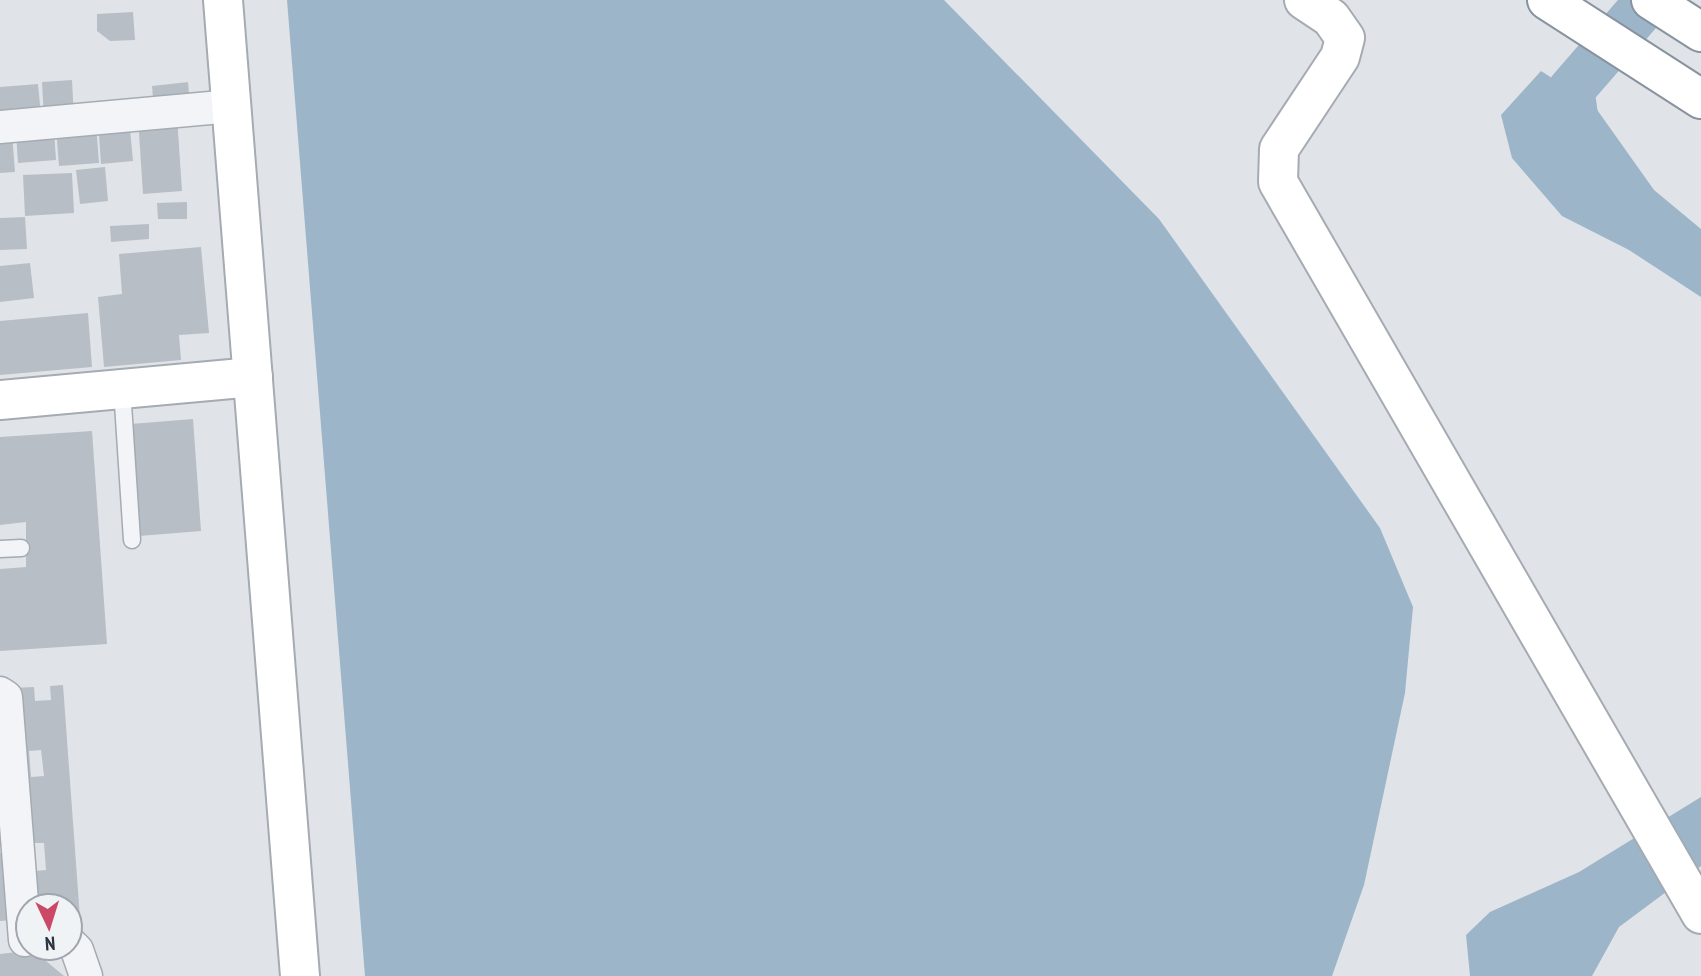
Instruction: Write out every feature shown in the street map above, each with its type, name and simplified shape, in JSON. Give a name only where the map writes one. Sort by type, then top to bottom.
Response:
[{"type":"main road","points":[[223,0],[300,976]]},
{"type":"main road","points":[[1304,0],[1331,18],[1345,38],[1340,57],[1279,149],[1278,182],[1701,914]]},
{"type":"main road","points":[[1547,0],[1699,98]]},
{"type":"main road","points":[[1651,0],[1701,32]]},
{"type":"main road","points":[[0,400],[253,377]]},
{"type":"street","points":[[0,127],[232,106]]},
{"type":"street","points":[[0,693],[6,697],[8,835],[14,899]]},
{"type":"lane","points":[[122,389],[132,540]]},
{"type":"lane","points":[[0,550],[21,548]]},
{"type":"water","points":[[287,0],[944,0],[1159,219],[1380,528],[1413,607],[1405,693],[1364,885],[1332,976],[365,976]]},
{"type":"water","points":[[1541,71],[1593,104],[1654,190],[1701,229],[1701,297],[1629,250],[1562,216],[1512,158],[1501,115]]},
{"type":"water","points":[[1701,797],[1701,866],[1619,927],[1592,976],[1470,976],[1466,935],[1490,912],[1579,872]]},
{"type":"building","points":[[133,12],[135,40],[110,41],[97,31],[97,14]]},
{"type":"building","points":[[72,80],[74,118],[44,120],[42,82]]},
{"type":"building","points":[[188,82],[190,106],[154,110],[152,86]]},
{"type":"building","points":[[38,84],[41,115],[0,119],[0,87]]},
{"type":"building","points":[[177,116],[182,191],[143,194],[138,118]]},
{"type":"building","points":[[129,119],[133,161],[101,164],[98,121]]},
{"type":"building","points":[[96,124],[99,163],[59,166],[56,128]]},
{"type":"building","points":[[54,130],[56,160],[18,163],[16,133]]},
{"type":"building","points":[[0,133],[12,133],[15,172],[0,173]]},
{"type":"building","points":[[105,167],[108,201],[80,204],[76,170]]},
{"type":"building","points":[[72,173],[74,213],[25,216],[23,175]]},
{"type":"building","points":[[187,202],[187,219],[158,219],[157,203]]},
{"type":"building","points":[[25,217],[27,249],[0,250],[0,218]]},
{"type":"building","points":[[149,224],[149,239],[111,242],[110,226]]},
{"type":"building","points":[[201,247],[209,333],[179,335],[181,360],[104,367],[98,297],[122,294],[119,254]]},
{"type":"building","points":[[30,263],[34,298],[0,302],[0,266]]},
{"type":"building","points":[[88,313],[92,367],[0,375],[0,321]]},
{"type":"building","points":[[193,419],[201,531],[139,536],[131,424]]},
{"type":"building","points":[[92,431],[107,644],[0,651],[0,569],[26,567],[26,522],[0,525],[0,437]]},
{"type":"building","points":[[63,685],[78,892],[28,892],[13,688],[34,687],[35,701],[51,700],[50,686]],"holes":[[[41,750],[44,776],[31,777],[29,751]],[[34,843],[44,843],[46,870],[36,871]]]},
{"type":"building","points":[[0,853],[8,853],[12,920],[0,921]]},
{"type":"building","points":[[14,952],[14,962],[47,962],[64,976],[0,976],[0,954]]},
{"type":"waterway","points":[[1583,152],[1579,149],[1571,90],[1649,0]]}]
